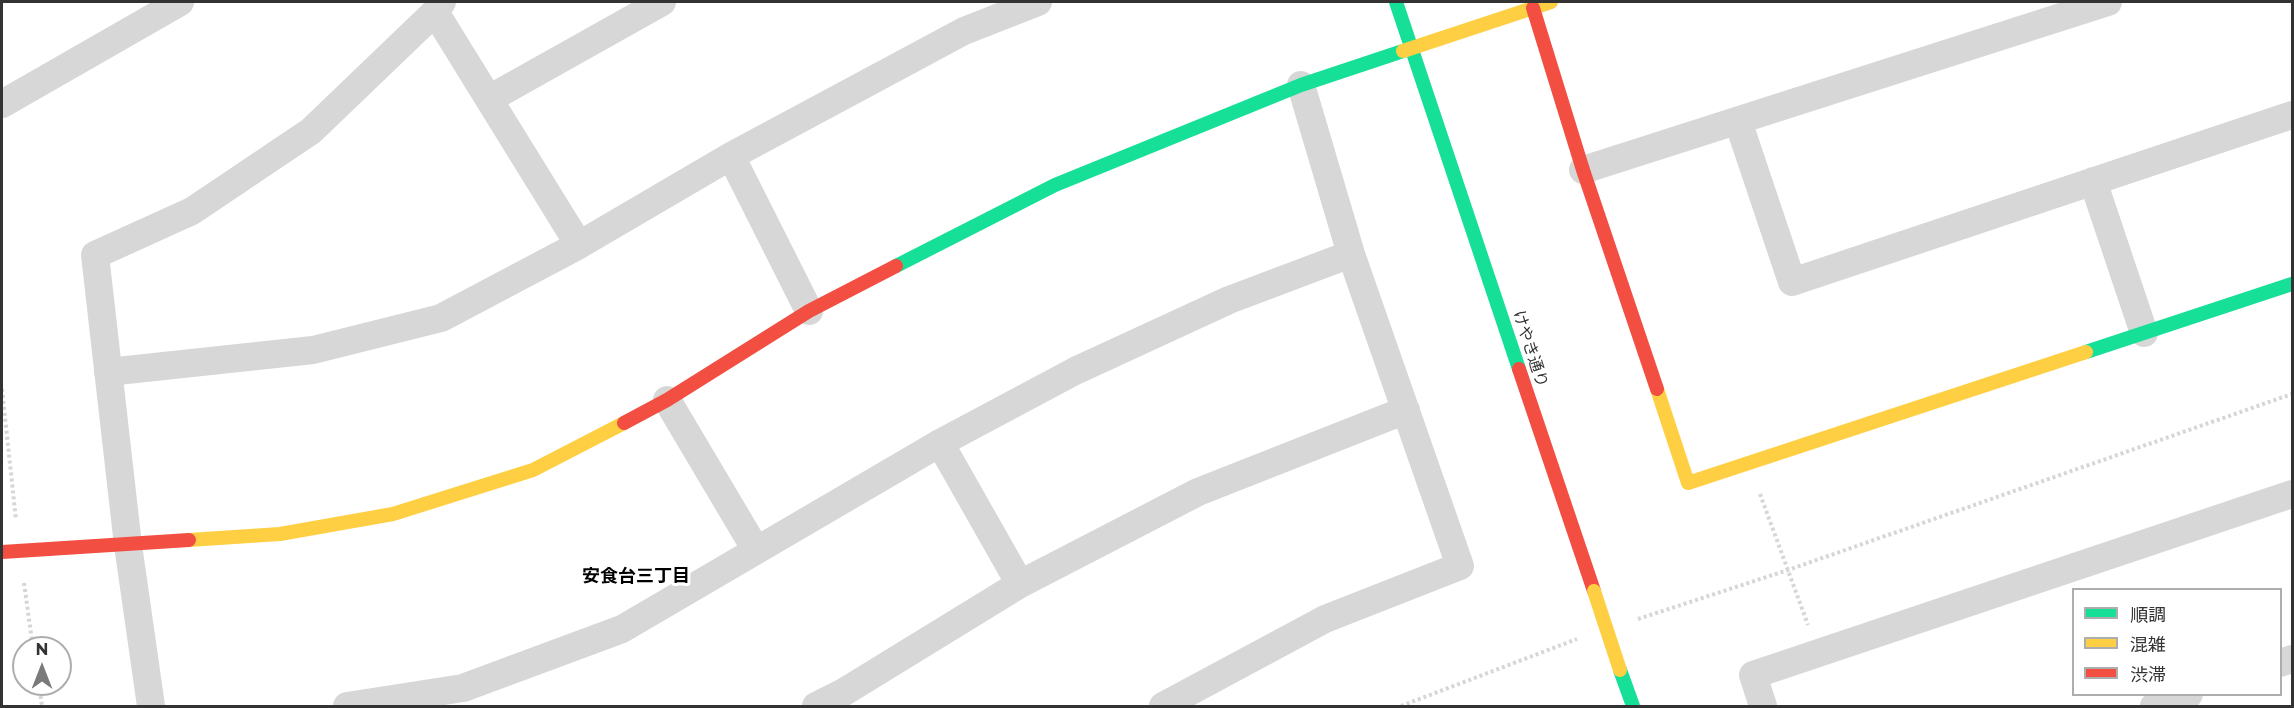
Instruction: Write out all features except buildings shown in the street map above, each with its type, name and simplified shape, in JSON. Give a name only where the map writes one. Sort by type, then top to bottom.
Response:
[{"type":"street","points":[[2,104],[180,2]]},
{"type":"street","points":[[489,99],[662,2]]},
{"type":"street","points":[[108,372],[314,350],[441,318],[579,245],[731,156],[964,31],[1038,2]]},
{"type":"street","name":"けやき通り","points":[[1396,2],[1633,706]]},
{"type":"street","points":[[2,552],[280,534],[393,514],[533,470],[667,400],[809,311],[1055,185],[1301,85],[1551,2]]},
{"type":"street","points":[[1584,170],[2108,2]]},
{"type":"street","points":[[151,706],[128,545],[95,255],[192,211],[311,131],[438,7],[489,99],[579,245]]},
{"type":"street","points":[[1533,8],[1688,483],[2292,284]]},
{"type":"street","points":[[1163,706],[1325,619],[1460,566],[1351,254],[1301,85]]},
{"type":"street","points":[[1738,121],[1792,282],[2292,115]]},
{"type":"street","points":[[731,156],[809,311]]},
{"type":"street","points":[[2093,182],[2144,333]]},
{"type":"street","points":[[347,706],[463,688],[622,629],[940,443],[1075,371],[1229,300],[1351,254]]},
{"type":"street","points":[[667,400],[756,550]]},
{"type":"street","points":[[816,706],[848,699],[1020,584],[1198,492],[1406,410]]},
{"type":"street","points":[[940,443],[1020,584]]},
{"type":"street","points":[[1763,706],[1753,675],[2292,494]]},
{"type":"street","points":[[2154,706],[2183,696]]},
{"type":"path","points":[[1632,621],[1788,570],[2292,394]]},
{"type":"path","points":[[1749,463],[1818,654]]},
{"type":"path","points":[[1401,706],[1587,636]]},
{"type":"traffic: fast","points":[[1396,2],[1519,369]]},
{"type":"traffic: fast","points":[[896,266],[1055,185],[1301,85],[1403,51]]},
{"type":"traffic: fast","points":[[2086,352],[2292,284]]},
{"type":"traffic: fast","points":[[1620,670],[1633,706]]},
{"type":"traffic: slow","points":[[1403,51],[1551,2]]},
{"type":"traffic: slow","points":[[1657,389],[1688,483],[2086,352]]},
{"type":"traffic: slow","points":[[189,540],[280,534],[393,514],[533,470],[624,423]]},
{"type":"traffic: slow","points":[[1594,591],[1620,670]]},
{"type":"traffic: jam","points":[[1533,8],[1583,170],[1657,389]]},
{"type":"traffic: jam","points":[[624,423],[667,400],[809,311],[896,266]]},
{"type":"traffic: jam","points":[[1519,369],[1594,591]]},
{"type":"traffic: jam","points":[[2,552],[189,540]]},
{"type":"district","name":"安食台三丁目","points":[[636,577]]}]
